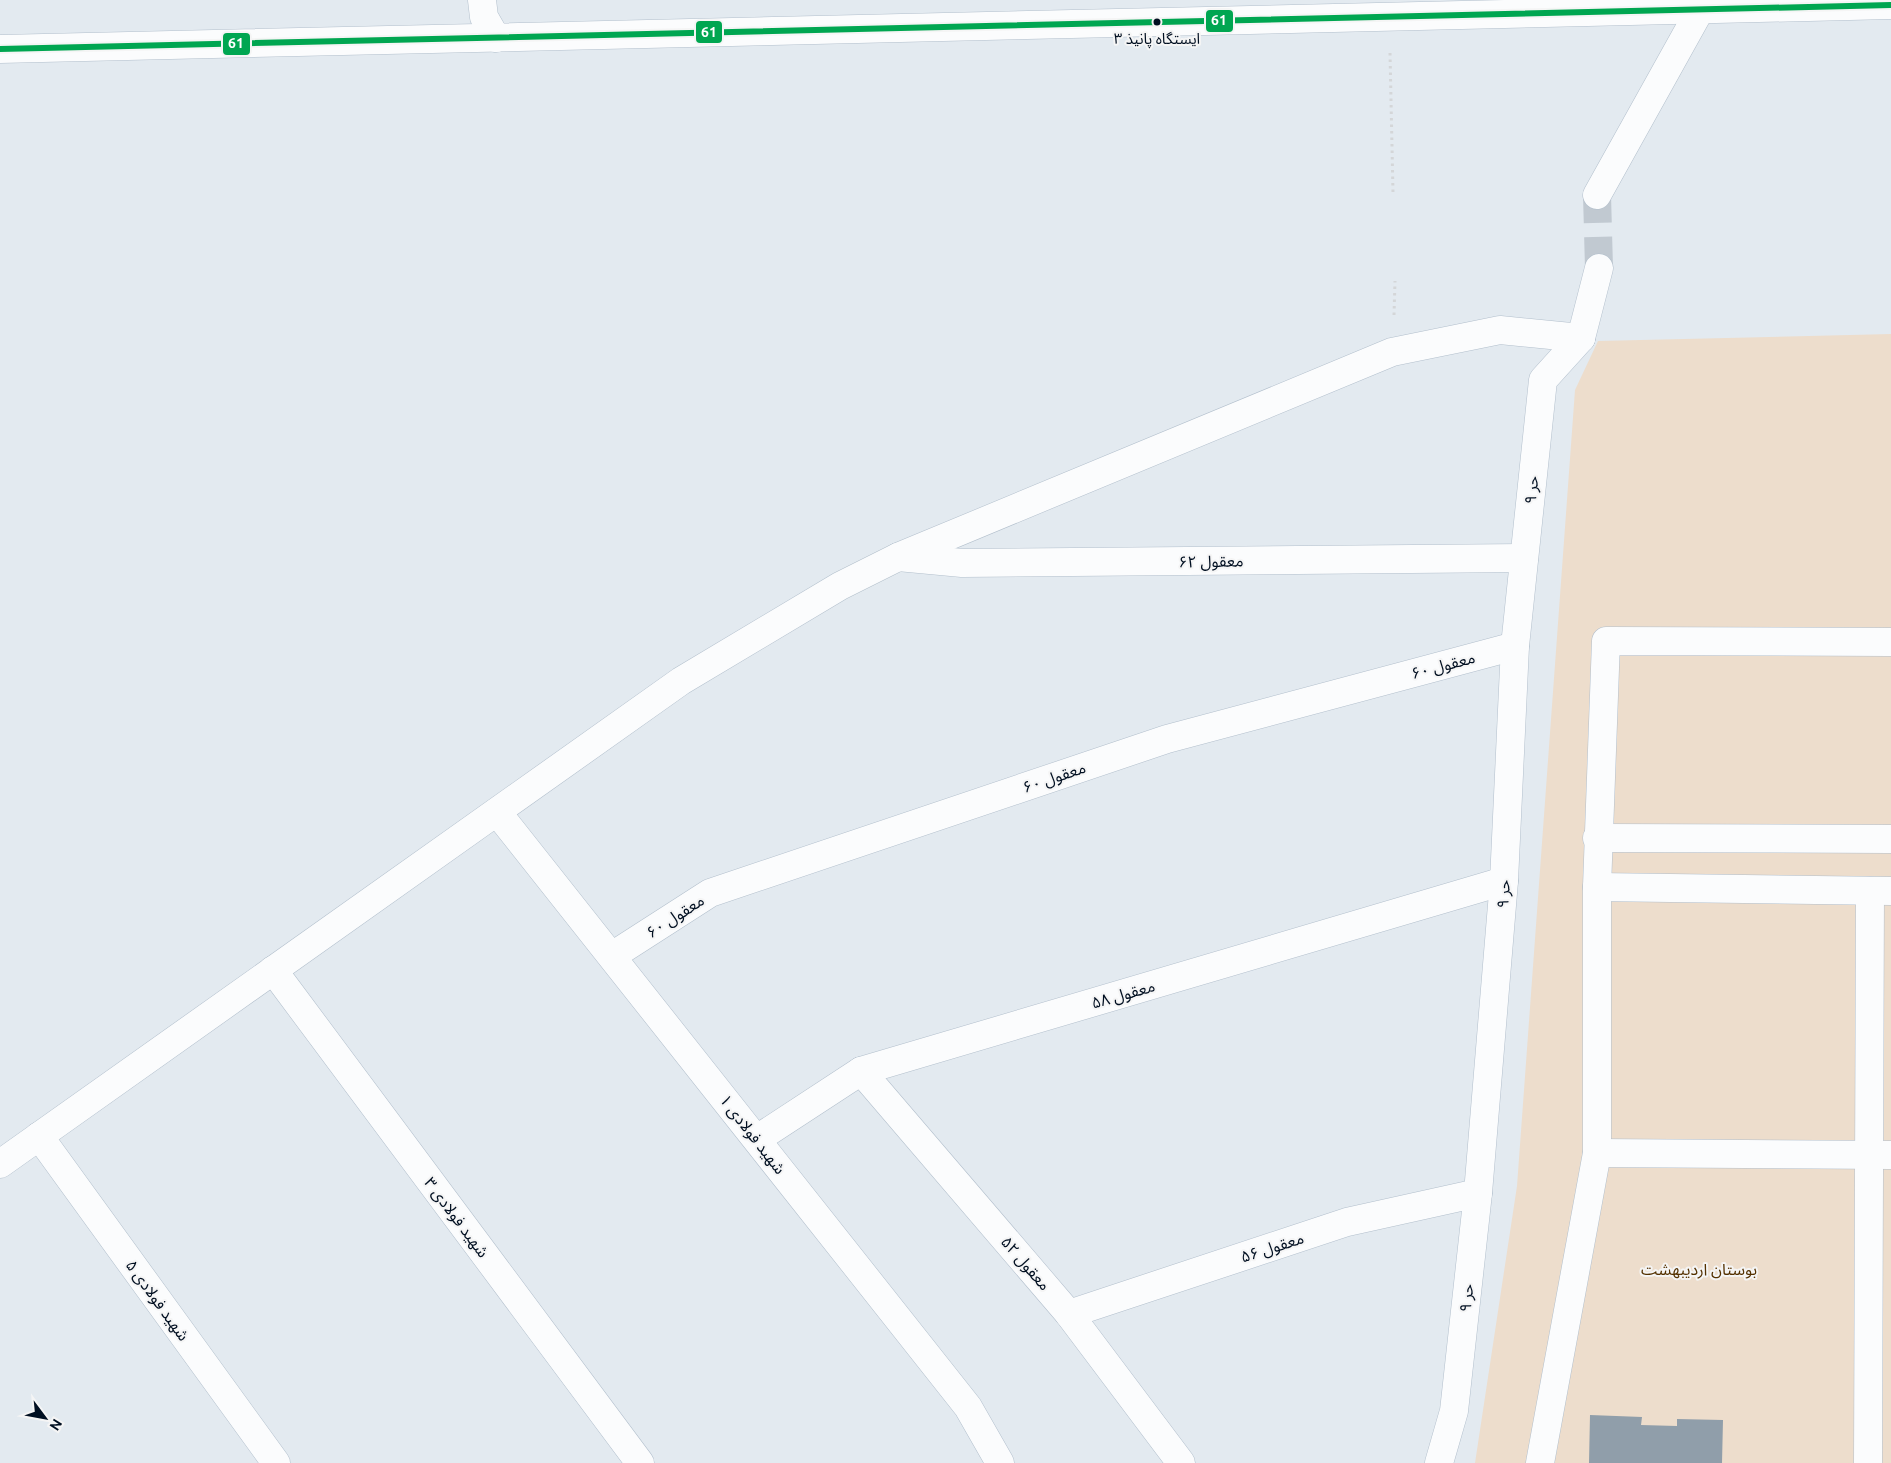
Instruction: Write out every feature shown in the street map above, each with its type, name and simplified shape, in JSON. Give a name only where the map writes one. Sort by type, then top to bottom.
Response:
[{"type":"street","points":[[482,0],[484,17],[496,38]]},
{"type":"street","points":[[0,50],[1891,5]]},
{"type":"street","points":[[1597,195],[1700,10]]},
{"type":"street","points":[[0,1164],[681,681],[840,586],[898,557],[1392,352],[1500,330],[1581,338],[1599,268]]},
{"type":"street","name":"حر ۹","points":[[1439,1463],[1454,1411],[1478,1193],[1504,881],[1515,646],[1543,380],[1581,338]]},
{"type":"street","name":"معقول ۶۲","points":[[898,557],[962,564],[1524,558]]},
{"type":"street","points":[[1540,1463],[1597,1152],[1597,887],[1606,641],[1891,642]]},
{"type":"street","name":"معقول ۶۰","points":[[612,956],[710,893],[1168,739],[1515,646]]},
{"type":"street","name":"شهید فولادی ۱","points":[[497,812],[968,1407],[1000,1463]]},
{"type":"street","points":[[1598,838],[1891,838]]},
{"type":"street","name":"معقول ۵۸","points":[[757,1139],[861,1072],[1504,881]]},
{"type":"street","points":[[1597,887],[1881,891],[1880,1155],[1868,1463]]},
{"type":"street","name":"شهید فولادی ۳","points":[[273,970],[640,1463]]},
{"type":"street","name":"معقول ۵۲","points":[[861,1072],[1069,1314],[1181,1463]]},
{"type":"street","name":"شهید فولادی ۵","points":[[39,1136],[276,1463]]},
{"type":"street","points":[[1597,1152],[1880,1155]]},
{"type":"street","name":"معقول ۵۶","points":[[1069,1314],[1347,1222],[1478,1193]]},
{"type":"path","points":[[1389,17],[1393,193]]},
{"type":"green space","name":"بوستان اردیبهشت","points":[[1891,334],[1891,1463],[1475,1463],[1517,1186],[1575,390],[1598,341]]},
{"type":"building","points":[[1590,1415],[1642,1417],[1641,1425],[1677,1426],[1677,1419],[1723,1420],[1722,1463],[1589,1463]]},
{"type":"tunnel","points":[[1597,195],[1599,268]]},
{"type":"transit line","name":"61","points":[[0,49],[1891,5]]},
{"type":"place","name":"ایستگاه پانیذ ۳","points":[[1157,22]]}]
